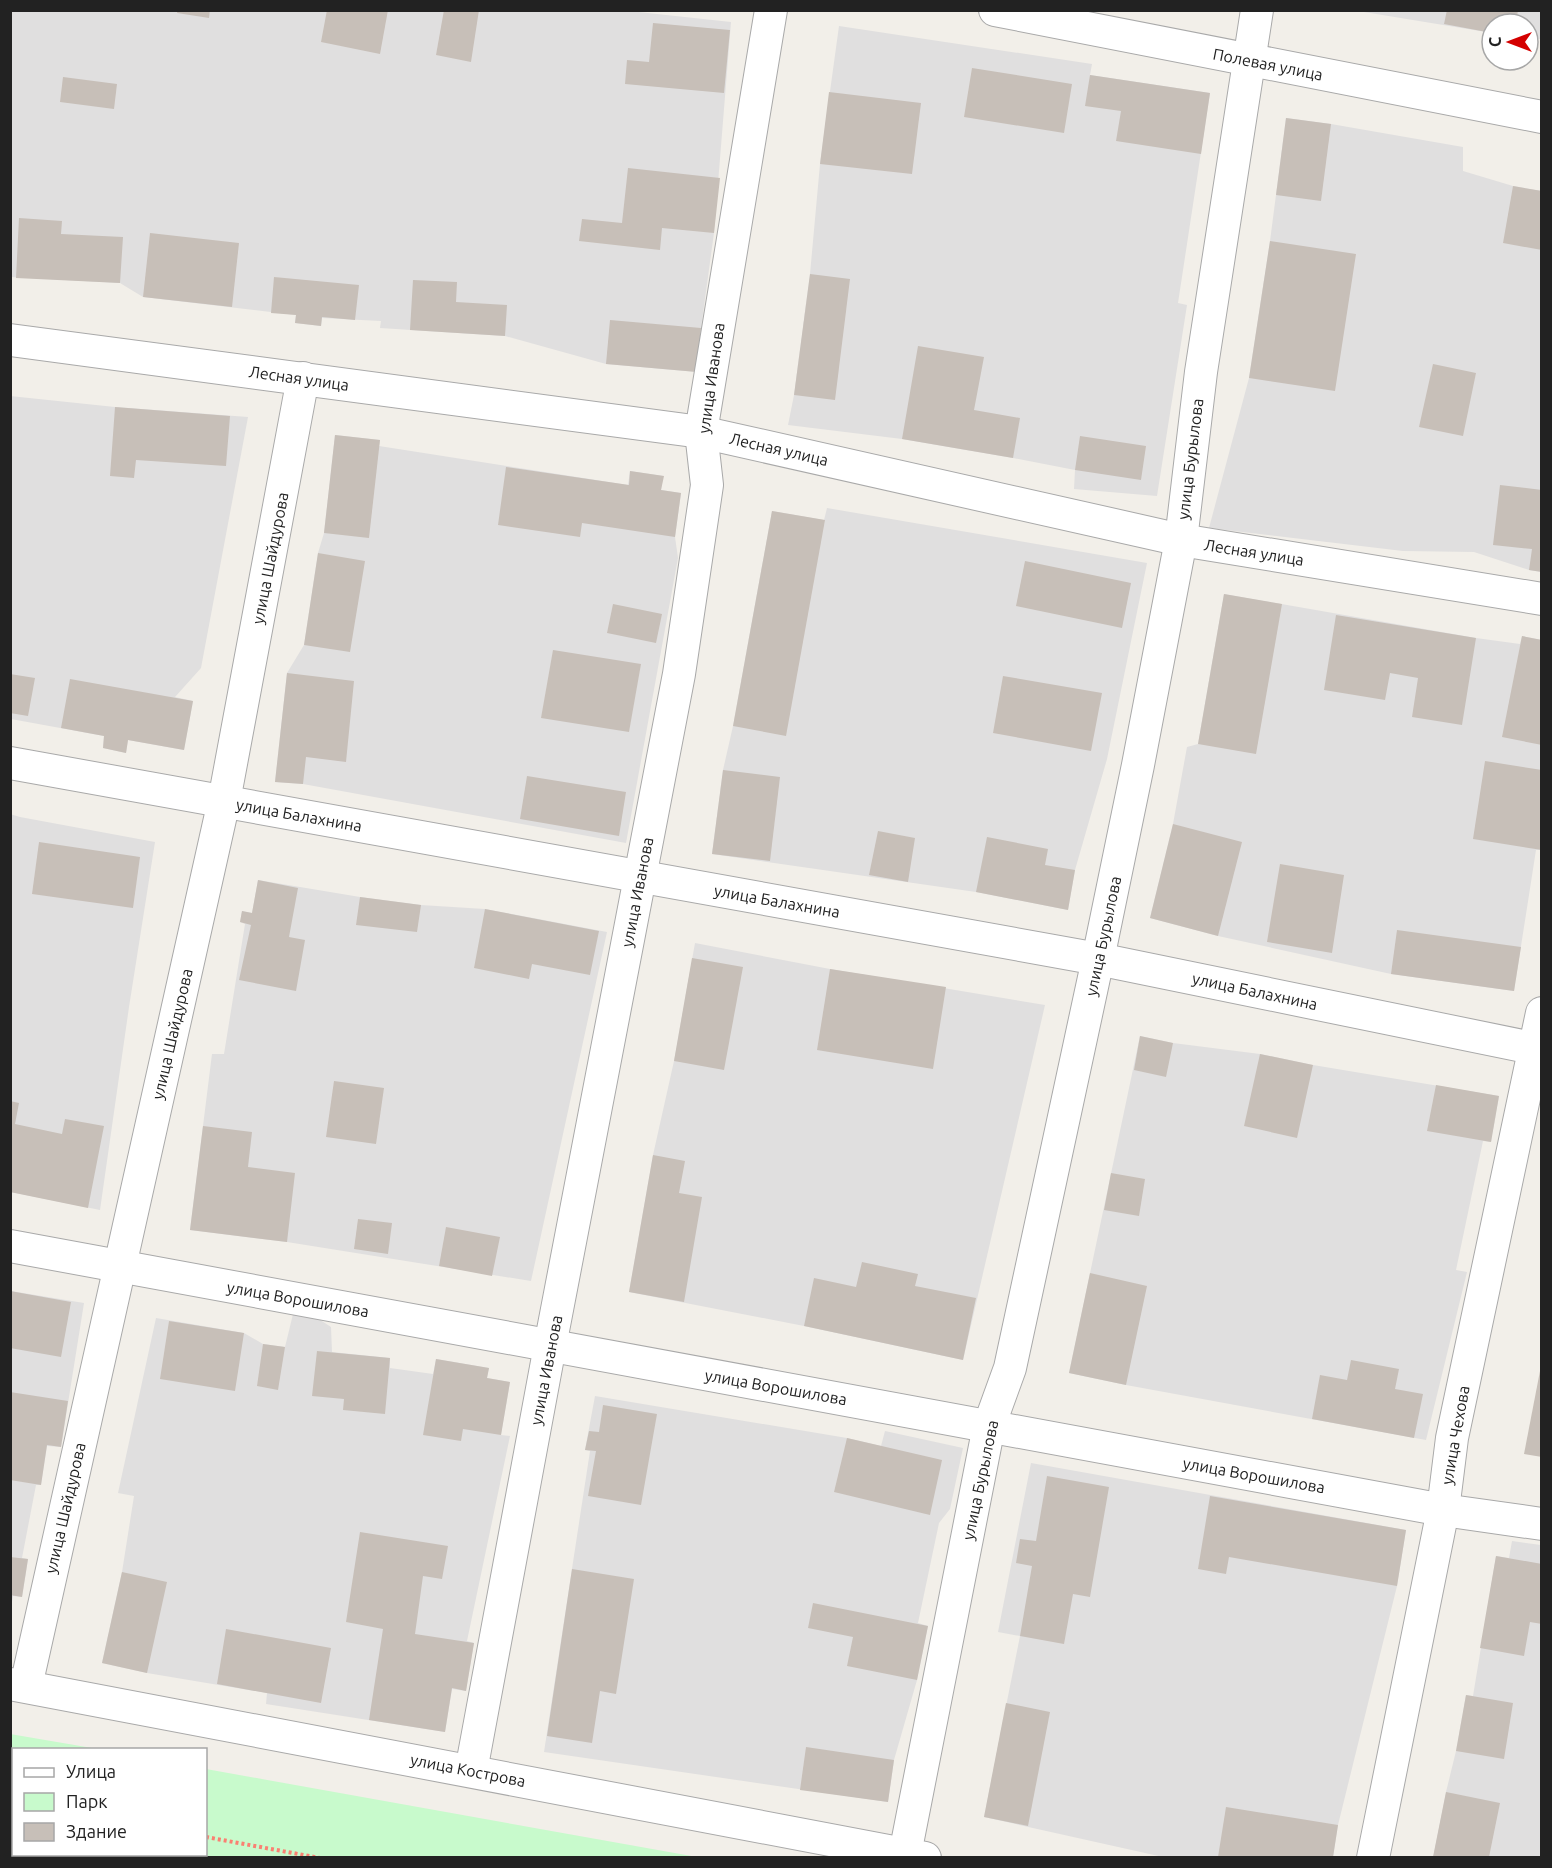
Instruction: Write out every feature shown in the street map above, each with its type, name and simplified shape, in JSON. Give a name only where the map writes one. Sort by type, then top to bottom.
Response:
[{"type":"street","name":"улица Иванова","points":[[471,1771],[679,674],[706,485],[701,432],[771,10]]},
{"type":"street","name":"Полевая улица","points":[[995,10],[1542,117]]},
{"type":"street","name":"улица Бурылова","points":[[915,1856],[989,1426],[1010,1368],[1098,959],[1181,540],[1201,372],[1257,10]]},
{"type":"street","name":"Лесная улица","points":[[10,340],[701,432],[1181,540],[1542,599]]},
{"type":"street","name":"улица Шайдурова","points":[[18,1685],[119,1266],[224,801],[303,378]]},
{"type":"street","name":"улица Балахнина","points":[[10,763],[1098,959],[1538,1049]]},
{"type":"street","name":"улица Чехова","points":[[1373,1857],[1443,1510],[1452,1438],[1538,1049],[1542,1013]]},
{"type":"street","name":"улица Ворошилова","points":[[10,1246],[1443,1510],[1542,1524]]},
{"type":"street","name":"улица Кострова","points":[[18,1685],[915,1856]]},
{"type":"path","points":[[207,1837],[320,1857]]},
{"type":"shaded area","points":[[620,10],[731,22],[714,233],[697,372],[606,364],[505,336],[380,328],[381,321],[322,318],[321,326],[295,323],[296,315],[143,297],[120,283],[11,277],[10,11]]},
{"type":"shaded area","points":[[1358,11],[1541,11],[1541,39],[1540,12],[1480,12],[1480,31]]},
{"type":"shaded area","points":[[839,26],[1092,64],[1090,75],[1210,93],[1178,303],[1187,305],[1157,496],[1074,489],[1075,470],[1013,458],[902,439],[788,425],[810,274],[820,164]]},
{"type":"shaded area","points":[[1286,118],[1463,147],[1463,171],[1513,186],[1541,191],[1541,572],[1474,552],[1403,551],[1209,528],[1249,378]]},
{"type":"shaded area","points":[[10,396],[248,417],[201,668],[175,697],[193,701],[184,750],[128,740],[126,753],[103,748],[104,736],[11,719]]},
{"type":"shaded area","points":[[335,435],[380,440],[379,446],[628,485],[630,471],[663,476],[661,490],[681,493],[675,537],[678,558],[626,843],[303,784],[275,782],[287,673],[304,645],[318,553],[324,533]]},
{"type":"shaded area","points":[[827,508],[1147,563],[1107,759],[1075,870],[1068,910],[976,892],[712,854],[723,770],[772,511],[824,520]]},
{"type":"shaded area","points":[[1224,594],[1476,638],[1520,644],[1522,636],[1541,640],[1541,850],[1536,850],[1514,991],[1391,974],[1218,936],[1150,918],[1173,824],[1187,747],[1198,744]]},
{"type":"shaded area","points":[[10,814],[155,842],[100,1210],[11,1192]]},
{"type":"shaded area","points":[[258,880],[421,905],[485,909],[607,932],[531,1281],[287,1242],[190,1230],[212,1054],[224,1054],[245,924],[240,922],[242,911],[252,913]]},
{"type":"shaded area","points":[[695,943],[830,969],[1045,1005],[963,1360],[629,1292],[653,1155],[674,1061]]},
{"type":"shaded area","points":[[1140,1036],[1173,1043],[1260,1054],[1499,1096],[1491,1142],[1483,1141],[1456,1270],[1467,1272],[1426,1440],[1069,1373]]},
{"type":"shaded area","points":[[11,1291],[84,1303],[61,1447],[47,1446],[41,1485],[36,1485],[22,1558],[28,1559],[22,1597],[13,1596],[11,1608]]},
{"type":"shaded area","points":[[294,1310],[311,1314],[331,1327],[332,1352],[390,1358],[390,1368],[433,1374],[436,1359],[489,1368],[487,1378],[510,1382],[501,1435],[510,1436],[467,1641],[474,1643],[466,1691],[452,1689],[445,1732],[266,1704],[267,1693],[102,1663],[122,1572],[134,1496],[118,1493],[156,1318],[244,1333],[263,1344],[285,1347]]},
{"type":"shaded area","points":[[595,1396],[847,1438],[881,1446],[885,1431],[963,1448],[950,1509],[939,1523],[918,1623],[928,1626],[917,1680],[894,1760],[888,1802],[544,1752],[590,1451],[585,1450]]},
{"type":"shaded area","points":[[1031,1463],[1406,1530],[1397,1586],[1338,1825],[1333,1857],[1163,1857],[984,1817],[1020,1636],[998,1632]]},
{"type":"shaded area","points":[[1512,1541],[1541,1545],[1541,1857],[1433,1858],[1466,1695],[1473,1696],[1496,1556],[1509,1558]]},
{"type":"green space","points":[[10,1734],[92,1748],[12,1748],[12,1856],[207,1856],[207,1769],[697,1857],[11,1857]]},
{"type":"building","points":[[178,10],[210,10],[209,18],[177,13]]},
{"type":"building","points":[[327,10],[388,10],[380,54],[321,42]]},
{"type":"building","points":[[444,10],[479,10],[471,62],[436,55]]},
{"type":"building","points":[[1447,10],[1518,10],[1518,12],[1480,12],[1480,31],[1444,24]]},
{"type":"building","points":[[653,23],[730,30],[724,93],[625,84],[627,60],[649,62]]},
{"type":"building","points":[[972,68],[1072,84],[1064,133],[964,117]]},
{"type":"building","points":[[1090,75],[1210,93],[1201,154],[1116,141],[1121,111],[1085,106]]},
{"type":"building","points":[[63,77],[117,84],[114,109],[60,102]]},
{"type":"building","points":[[829,92],[921,103],[912,174],[820,164]]},
{"type":"building","points":[[1286,118],[1331,124],[1321,201],[1276,195]]},
{"type":"building","points":[[628,168],[720,178],[714,233],[662,228],[660,250],[579,241],[582,219],[622,223]]},
{"type":"building","points":[[1513,186],[1542,191],[1542,250],[1503,243]]},
{"type":"building","points":[[19,218],[62,221],[61,234],[123,237],[120,283],[16,278]]},
{"type":"building","points":[[150,233],[239,243],[232,307],[143,297]]},
{"type":"building","points":[[1270,241],[1356,254],[1335,391],[1249,378]]},
{"type":"building","points":[[810,274],[850,279],[835,400],[794,395]]},
{"type":"building","points":[[274,277],[359,285],[355,320],[322,317],[321,326],[295,323],[296,315],[271,313]]},
{"type":"building","points":[[413,280],[457,282],[456,302],[507,305],[505,336],[410,330]]},
{"type":"building","points":[[610,320],[701,328],[697,372],[606,364]]},
{"type":"building","points":[[918,346],[984,357],[974,410],[1020,418],[1013,458],[902,439]]},
{"type":"building","points":[[1433,364],[1476,373],[1463,436],[1419,427]]},
{"type":"building","points":[[115,407],[230,416],[226,466],[136,460],[134,478],[110,476]]},
{"type":"building","points":[[335,435],[380,440],[369,538],[324,533]]},
{"type":"building","points":[[1080,436],[1146,446],[1141,480],[1075,470]]},
{"type":"building","points":[[506,467],[629,485],[630,471],[664,476],[661,490],[681,493],[675,537],[582,523],[580,537],[498,525]]},
{"type":"building","points":[[1500,485],[1542,490],[1542,572],[1529,570],[1532,549],[1493,545]]},
{"type":"building","points":[[772,511],[825,520],[786,736],[733,726]]},
{"type":"building","points":[[318,553],[365,561],[350,652],[304,645]]},
{"type":"building","points":[[1025,561],[1131,583],[1122,628],[1016,606]]},
{"type":"building","points":[[1224,594],[1282,604],[1256,754],[1198,744]]},
{"type":"building","points":[[613,604],[662,614],[656,643],[607,633]]},
{"type":"building","points":[[1336,615],[1476,638],[1462,725],[1412,717],[1418,678],[1390,673],[1385,700],[1324,690]]},
{"type":"building","points":[[1522,636],[1542,640],[1542,745],[1502,737]]},
{"type":"building","points":[[553,650],[641,664],[629,732],[541,718]]},
{"type":"building","points":[[287,673],[354,681],[346,762],[306,757],[303,784],[275,782]]},
{"type":"building","points":[[10,674],[35,678],[28,716],[10,713]]},
{"type":"building","points":[[1003,676],[1102,693],[1091,751],[993,733]]},
{"type":"building","points":[[70,679],[193,701],[184,750],[128,740],[126,753],[103,748],[104,736],[61,728]]},
{"type":"building","points":[[1485,761],[1542,770],[1542,850],[1473,839]]},
{"type":"building","points":[[723,770],[780,777],[770,861],[712,854]]},
{"type":"building","points":[[527,776],[626,792],[619,836],[520,819]]},
{"type":"building","points":[[1173,824],[1242,842],[1218,936],[1150,918]]},
{"type":"building","points":[[878,831],[915,838],[908,882],[869,875]]},
{"type":"building","points":[[987,837],[1048,849],[1045,865],[1075,870],[1068,910],[976,892]]},
{"type":"building","points":[[39,842],[140,857],[133,908],[32,894]]},
{"type":"building","points":[[1280,864],[1344,875],[1332,953],[1267,942]]},
{"type":"building","points":[[258,880],[298,888],[289,937],[305,940],[296,991],[239,980],[251,925],[240,922],[242,911],[252,913]]},
{"type":"building","points":[[360,897],[421,905],[417,932],[356,925]]},
{"type":"building","points":[[485,909],[599,931],[590,975],[532,964],[529,979],[474,968]]},
{"type":"building","points":[[1397,930],[1521,947],[1514,991],[1391,974]]},
{"type":"building","points":[[692,958],[743,967],[724,1070],[674,1061]]},
{"type":"building","points":[[830,969],[946,987],[933,1069],[817,1050]]},
{"type":"building","points":[[1140,1036],[1173,1043],[1166,1077],[1134,1070]]},
{"type":"building","points":[[1260,1054],[1313,1065],[1297,1138],[1244,1126]]},
{"type":"building","points":[[334,1081],[384,1088],[376,1144],[326,1137]]},
{"type":"building","points":[[1436,1085],[1499,1096],[1491,1142],[1427,1131]]},
{"type":"building","points":[[10,1101],[19,1103],[15,1124],[62,1134],[65,1119],[104,1126],[88,1208],[10,1192]]},
{"type":"building","points":[[203,1126],[252,1132],[248,1167],[295,1173],[287,1242],[190,1230]]},
{"type":"building","points":[[653,1155],[685,1161],[679,1193],[702,1197],[684,1302],[629,1292]]},
{"type":"building","points":[[1111,1173],[1145,1179],[1139,1216],[1104,1210]]},
{"type":"building","points":[[358,1219],[392,1223],[388,1254],[354,1249]]},
{"type":"building","points":[[446,1227],[500,1237],[492,1276],[439,1266]]},
{"type":"building","points":[[862,1262],[918,1274],[915,1286],[976,1298],[963,1360],[804,1326],[814,1278],[856,1287]]},
{"type":"building","points":[[1090,1273],[1147,1286],[1126,1385],[1069,1373]]},
{"type":"building","points":[[10,1291],[71,1302],[61,1357],[10,1348]]},
{"type":"building","points":[[169,1321],[244,1333],[235,1391],[160,1379]]},
{"type":"building","points":[[263,1344],[285,1347],[278,1390],[257,1386]]},
{"type":"building","points":[[317,1351],[390,1358],[385,1414],[343,1410],[344,1399],[312,1396]]},
{"type":"building","points":[[436,1359],[489,1368],[487,1378],[510,1382],[501,1435],[463,1429],[461,1441],[423,1435]]},
{"type":"building","points":[[1351,1360],[1399,1369],[1395,1389],[1423,1394],[1414,1438],[1312,1419],[1320,1375],[1347,1380]]},
{"type":"building","points":[[1540,1371],[1542,1371],[1542,1457],[1524,1454]]},
{"type":"building","points":[[10,1392],[68,1401],[61,1447],[47,1445],[41,1485],[10,1480]]},
{"type":"building","points":[[603,1405],[657,1414],[641,1505],[588,1496],[596,1451],[585,1450],[589,1431],[599,1432]]},
{"type":"building","points":[[847,1438],[942,1460],[930,1515],[834,1492]]},
{"type":"building","points":[[1047,1476],[1109,1487],[1090,1597],[1073,1594],[1064,1644],[1020,1636],[1032,1566],[1016,1563],[1020,1539],[1036,1541]]},
{"type":"building","points":[[1210,1496],[1406,1530],[1397,1586],[1229,1557],[1226,1574],[1198,1569]]},
{"type":"building","points":[[360,1532],[448,1546],[442,1579],[423,1576],[415,1634],[474,1643],[466,1691],[452,1688],[445,1732],[369,1720],[383,1629],[346,1622]]},
{"type":"building","points":[[1496,1556],[1542,1564],[1542,1624],[1530,1622],[1524,1656],[1480,1648]]},
{"type":"building","points":[[10,1557],[28,1559],[22,1597],[10,1595]]},
{"type":"building","points":[[572,1569],[634,1579],[616,1694],[600,1691],[592,1743],[547,1736]]},
{"type":"building","points":[[122,1572],[167,1582],[147,1673],[102,1663]]},
{"type":"building","points":[[813,1603],[928,1626],[917,1680],[847,1666],[853,1637],[808,1628]]},
{"type":"building","points":[[226,1629],[331,1648],[321,1703],[217,1684]]},
{"type":"building","points":[[1466,1695],[1513,1703],[1504,1759],[1456,1751]]},
{"type":"building","points":[[1006,1703],[1050,1712],[1028,1826],[984,1817]]},
{"type":"building","points":[[806,1747],[894,1760],[888,1802],[800,1790]]},
{"type":"building","points":[[1446,1792],[1500,1803],[1489,1857],[1433,1857]]},
{"type":"building","points":[[1226,1807],[1338,1825],[1333,1857],[1218,1857]]}]
